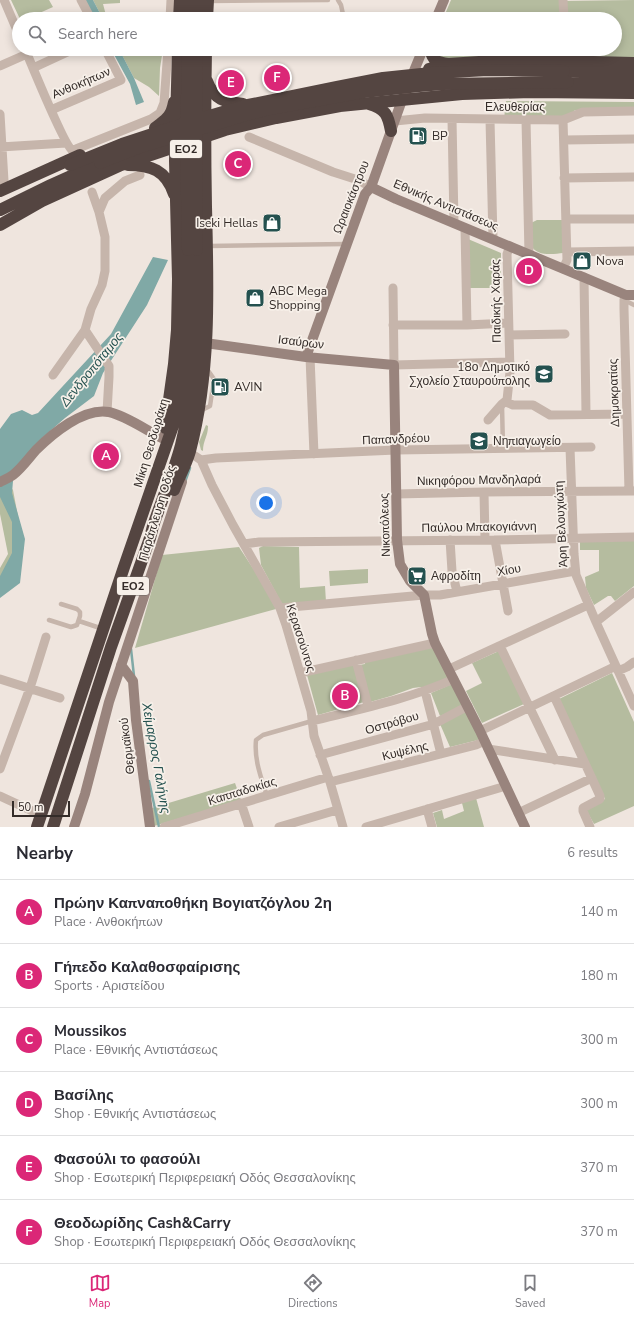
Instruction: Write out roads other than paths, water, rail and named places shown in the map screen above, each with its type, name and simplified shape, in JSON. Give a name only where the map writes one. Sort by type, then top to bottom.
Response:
[{"type":"highway","points":[[179,12],[180,0]]},
{"type":"highway","points":[[189,0],[189,12]]},
{"type":"highway","points":[[200,12],[204,0]]},
{"type":"highway","points":[[204,0],[206,12]]},
{"type":"highway","name":"ΕΟ2","points":[[159,468],[171,393],[177,330],[178,279],[175,146],[178,56]]},
{"type":"highway","name":"Μίκη Θεοδωράκη","points":[[37,827],[175,420],[183,373],[188,308],[197,249],[186,140],[188,56]]},
{"type":"highway","name":"Μίκη Θεοδωράκη","points":[[53,827],[180,446],[190,401],[196,331],[196,132],[198,56]]},
{"type":"highway","name":"ΕΟ2","points":[[150,538],[161,522],[188,456],[198,411],[204,365],[208,291],[197,249],[205,136],[206,56]]},
{"type":"highway","points":[[433,56],[434,59],[439,62],[459,64]]},
{"type":"highway","points":[[1,186],[94,149],[155,128],[205,113],[333,83],[459,64],[512,60],[634,62]]},
{"type":"highway","points":[[0,199],[70,165],[122,144],[189,122],[243,106],[383,78],[431,73],[488,70],[634,83]]},
{"type":"highway","points":[[0,210],[58,181],[141,147],[270,109],[364,92],[419,86],[634,72]]},
{"type":"highway","points":[[206,79],[211,91],[217,97],[228,102],[243,104]]},
{"type":"highway","points":[[155,128],[170,115],[177,83]]},
{"type":"highway","points":[[0,225],[42,201],[121,166],[205,136],[276,118],[322,109],[462,94],[524,92],[634,93]]},
{"type":"highway","points":[[369,104],[379,107],[387,114],[393,126]]},
{"type":"highway","points":[[121,166],[148,167],[162,174],[172,190],[176,209]]},
{"type":"street","points":[[4,0],[12,19]]},
{"type":"street","points":[[81,0],[87,12]]},
{"type":"street","points":[[170,12],[171,0]]},
{"type":"street","points":[[439,12],[444,0]]},
{"type":"street","points":[[563,0],[564,12]]},
{"type":"street","points":[[0,66],[17,56]]},
{"type":"street","points":[[28,56],[51,110],[66,142],[71,149],[76,149],[151,118],[162,111],[167,56]]},
{"type":"street","points":[[33,68],[59,56]]},
{"type":"street","name":"Ανθοκήπων","points":[[51,110],[121,80],[109,56]]},
{"type":"street","name":"Ωραιοκάστρου","points":[[314,454],[308,357],[346,244],[365,194],[371,187],[402,100],[420,56]]},
{"type":"street","name":"Ελευθερίας","points":[[393,126],[425,118],[563,120],[583,112],[634,112]]},
{"type":"street","points":[[0,114],[1,186]]},
{"type":"street","points":[[452,119],[454,223]]},
{"type":"street","points":[[490,120],[493,239]]},
{"type":"street","points":[[526,120],[529,254]]},
{"type":"street","points":[[563,120],[567,252],[567,261],[564,269]]},
{"type":"street","name":"Εθνικής Αντιστάσεως","points":[[250,137],[334,172],[358,180],[396,199],[628,296]]},
{"type":"street","points":[[564,140],[634,139]]},
{"type":"street","points":[[1,147],[66,142]]},
{"type":"street","points":[[99,212],[106,198],[125,181],[140,175]]},
{"type":"street","points":[[564,178],[634,177]]},
{"type":"street","points":[[53,375],[85,330],[91,309],[102,285],[105,271],[105,237],[92,192]]},
{"type":"street","points":[[566,219],[634,219]]},
{"type":"street","points":[[465,228],[467,325]]},
{"type":"street","name":"Παιδικής Χαράς","points":[[504,403],[508,400],[510,362],[507,254],[510,246]]},
{"type":"street","points":[[567,252],[634,251]]},
{"type":"street","points":[[584,277],[586,414]]},
{"type":"street","name":"Νικοπόλεως","points":[[393,288],[398,558],[401,567],[410,582],[424,595]]},
{"type":"street","name":"Δημοκρατίας","points":[[628,296],[630,398],[627,414],[631,491]]},
{"type":"street","points":[[393,325],[467,325],[508,323]]},
{"type":"street","points":[[85,330],[108,366],[107,412]]},
{"type":"street","points":[[509,335],[565,334]]},
{"type":"street","name":"Ισαύρων","points":[[205,342],[308,357],[394,365]]},
{"type":"street","points":[[394,365],[510,362]]},
{"type":"street","points":[[488,420],[504,403],[513,405],[533,405],[550,415],[627,414]]},
{"type":"street","points":[[0,482],[14,475],[40,446],[64,426],[86,415],[107,412],[125,418],[164,440]]},
{"type":"street","name":"Παπανδρέου","points":[[201,460],[216,458],[396,450],[591,447]]},
{"type":"street","name":"Άρη Βελουχιώτη","points":[[570,448],[575,571],[588,605],[617,668],[631,690],[634,706]]},
{"type":"street","points":[[188,456],[201,460]]},
{"type":"street","name":"Παράπλευρη Οδός","points":[[74,827],[85,794],[109,702],[176,500],[188,456]]},
{"type":"street","name":"Κερασούντος","points":[[201,460],[217,494],[280,608],[311,711],[313,732],[329,780],[342,827]]},
{"type":"street","name":"Νικηφόρου Μανδηλαρά","points":[[396,494],[631,491]]},
{"type":"street","points":[[484,492],[484,540]]},
{"type":"street","name":"Παύλου Μπακογιάννη","points":[[244,544],[259,542],[634,537]]},
{"type":"street","points":[[450,540],[452,571],[457,592]]},
{"type":"street","points":[[495,540],[508,611]]},
{"type":"street","name":"Χίου","points":[[280,608],[424,595],[440,595],[575,571]]},
{"type":"street","points":[[596,622],[634,592]]},
{"type":"street","points":[[424,595],[435,643],[468,706],[525,827]]},
{"type":"street","points":[[449,669],[588,605]]},
{"type":"street","points":[[0,769],[30,688],[46,637]]},
{"type":"street","points":[[300,673],[435,643]]},
{"type":"street","points":[[500,646],[555,760]]},
{"type":"street","points":[[356,660],[368,706]]},
{"type":"street","points":[[480,731],[617,668],[627,667],[634,662]]},
{"type":"street","name":"Θερμαϊκού","points":[[121,665],[133,681],[136,720],[150,827]]},
{"type":"street","points":[[0,679],[60,698]]},
{"type":"street","points":[[312,721],[425,691],[454,679]]},
{"type":"street","points":[[425,691],[441,754]]},
{"type":"street","points":[[554,696],[601,798],[583,808],[590,827]]},
{"type":"street","name":"Οστρόβου","points":[[320,755],[434,724],[468,706]]},
{"type":"street","name":"Κυψέλης","points":[[329,780],[476,745],[487,745]]},
{"type":"street","points":[[487,745],[555,760],[586,764]]},
{"type":"street","points":[[518,812],[592,778]]},
{"type":"street","name":"Καππαδοκίας","points":[[164,827],[241,803],[329,780]]},
{"type":"street","points":[[366,827],[506,786]]},
{"type":"street","points":[[0,796],[41,815]]},
{"type":"street","points":[[241,803],[249,827]]},
{"type":"street","points":[[427,809],[432,827]]},
{"type":"street","points":[[279,827],[338,810]]},
{"type":"lane","points":[[204,0],[328,0]]},
{"type":"lane","points":[[338,0],[342,12]]},
{"type":"lane","points":[[197,249],[346,244]]},
{"type":"lane","points":[[628,296],[634,305]]},
{"type":"lane","points":[[502,449],[504,403]]},
{"type":"lane","points":[[49,620],[73,627],[77,625],[81,614],[79,610],[61,604]]},
{"type":"lane","points":[[79,621],[103,629]]},
{"type":"lane","points":[[267,796],[256,758],[257,738],[312,721]]},
{"type":"water","points":[[83,0],[93,0],[99,12],[90,12]]},
{"type":"water","points":[[115,56],[123,56],[144,102],[136,105],[130,84]]},
{"type":"water","name":"Δενδροπόταμος","points":[[153,257],[168,260],[147,305],[103,373],[94,396],[41,439],[14,469],[12,493],[25,539],[20,583],[0,598],[0,576],[12,553],[12,522],[0,497],[0,429],[11,414],[22,410],[32,415],[38,413],[111,334]]},
{"type":"waterway","points":[[185,482],[190,468]]},
{"type":"waterway","points":[[131,649],[134,676]]},
{"type":"waterway","name":"Χείμαρρος Γαλήνης","points":[[149,781],[159,827]]},
{"type":"place","name":"Θεοδωρίδης Cash&Carry","points":[[277,78]]},
{"type":"place","name":"Φασούλι το φασούλι","points":[[231,83]]},
{"type":"place","name":"BP","points":[[418,136]]},
{"type":"place","name":"Moussikos","points":[[238,164]]},
{"type":"place","name":"Iseki Hellas","points":[[272,223]]},
{"type":"place","name":"Nova","points":[[582,261]]},
{"type":"place","name":"Βασίλης","points":[[529,271]]},
{"type":"place","name":"ABC Mega Shopping","points":[[255,298]]},
{"type":"place","name":"18ο Δημοτικό Σχολείο Σταυρούπολης","points":[[544,374]]},
{"type":"place","name":"AVIN","points":[[220,387]]},
{"type":"place","name":"Νηπιαγωγείο","points":[[479,441]]},
{"type":"place","name":"Πρώην Καπναποθήκη Βογιατζόγλου 2η","points":[[106,456]]},
{"type":"place","name":"Αφροδίτη","points":[[417,576]]},
{"type":"place","name":"Γήπεδο Καλαθοσφαίρισης","points":[[345,696]]}]
